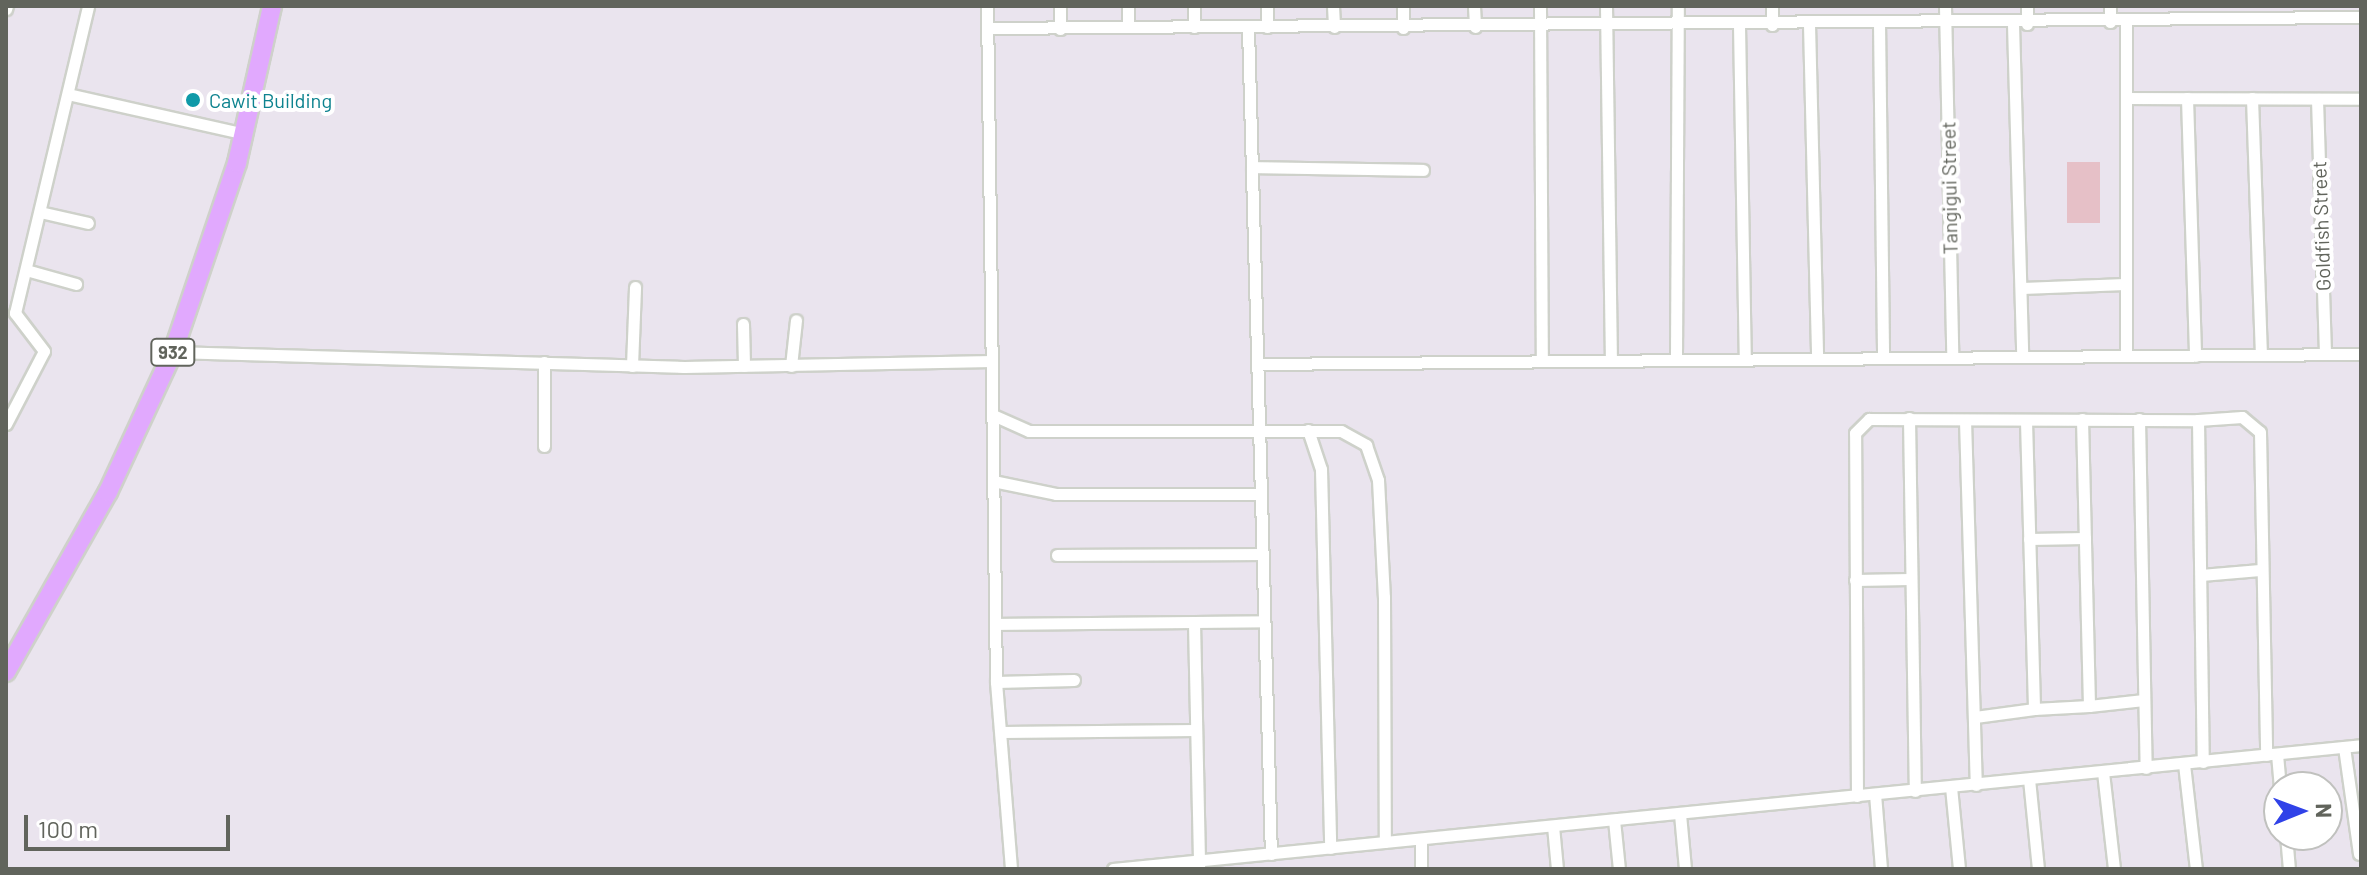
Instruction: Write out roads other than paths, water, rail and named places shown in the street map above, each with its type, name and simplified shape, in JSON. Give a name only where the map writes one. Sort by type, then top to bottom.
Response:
[{"type":"main road","name":"932","points":[[6,672],[108,492],[173,352],[245,134],[272,6]]},
{"type":"street","points":[[6,424],[44,351],[41,339],[15,319],[88,6]]},
{"type":"street","points":[[987,6],[996,682],[1011,869]]},
{"type":"street","points":[[1060,6],[1060,29]]},
{"type":"street","points":[[1128,6],[1128,27]]},
{"type":"street","points":[[1194,6],[1194,27]]},
{"type":"street","points":[[1267,6],[1267,27]]},
{"type":"street","points":[[1333,6],[1334,27]]},
{"type":"street","points":[[1403,6],[1403,28]]},
{"type":"street","points":[[1474,6],[1475,27]]},
{"type":"street","points":[[1540,6],[1542,361]]},
{"type":"street","points":[[1606,6],[1611,358]]},
{"type":"street","points":[[1676,357],[1678,6]]},
{"type":"street","points":[[1772,6],[1772,25]]},
{"type":"street","points":[[1863,22],[1864,6]]},
{"type":"street","name":"Tangigui Street","points":[[1945,6],[1952,354]]},
{"type":"street","points":[[2027,6],[2027,24]]},
{"type":"street","points":[[2110,6],[2110,22]]},
{"type":"street","points":[[2177,6],[2177,21]]},
{"type":"street","points":[[987,28],[1403,28],[1945,21],[2027,24],[2177,21],[2247,12],[2312,11],[2361,17]]},
{"type":"street","points":[[1879,22],[1883,356]]},
{"type":"street","points":[[2126,22],[2126,356]]},
{"type":"street","points":[[1809,24],[1817,357]]},
{"type":"street","points":[[2013,24],[2022,354]]},
{"type":"street","points":[[1739,25],[1745,356]]},
{"type":"street","points":[[1248,28],[1271,854]]},
{"type":"street","points":[[68,94],[245,134]]},
{"type":"street","points":[[2126,98],[2361,99]]},
{"type":"street","points":[[2187,98],[2195,356]]},
{"type":"street","points":[[2252,98],[2261,354]]},
{"type":"street","name":"Goldfish Street","points":[[2317,99],[2325,353]]},
{"type":"street","points":[[1252,167],[1423,170]]},
{"type":"street","points":[[40,212],[88,223]]},
{"type":"street","points":[[26,270],[76,284]]},
{"type":"street","points":[[2021,288],[2126,284]]},
{"type":"street","points":[[632,366],[635,287]]},
{"type":"street","points":[[791,366],[796,320]]},
{"type":"street","points":[[743,324],[744,366]]},
{"type":"street","points":[[173,352],[632,366],[992,361]]},
{"type":"street","points":[[1257,364],[1952,354],[2361,354]]},
{"type":"street","points":[[544,362],[544,446]]},
{"type":"street","points":[[993,415],[1029,431],[1259,429],[1308,430],[1354,436],[1375,462],[1385,842]]},
{"type":"street","points":[[1909,418],[1915,791]]},
{"type":"street","points":[[1857,796],[1855,433],[1869,419],[2139,419],[2257,423],[2260,570],[2271,755],[2276,771]]},
{"type":"street","points":[[2082,419],[2089,706]]},
{"type":"street","points":[[2139,419],[2146,768]]},
{"type":"street","points":[[1965,420],[1976,785]]},
{"type":"street","points":[[2198,420],[2203,762]]},
{"type":"street","points":[[2026,421],[2034,709]]},
{"type":"street","points":[[1308,430],[1321,469],[1330,848]]},
{"type":"street","points":[[993,481],[1056,494],[1261,494]]},
{"type":"street","points":[[2029,539],[2085,538]]},
{"type":"street","points":[[1057,555],[1262,554]]},
{"type":"street","points":[[2201,575],[2260,570]]},
{"type":"street","points":[[1855,580],[1910,579]]},
{"type":"street","points":[[995,624],[1264,621]]},
{"type":"street","points":[[1194,622],[1199,865]]},
{"type":"street","points":[[996,682],[1074,680]]},
{"type":"street","points":[[1975,717],[2144,700]]},
{"type":"street","points":[[1002,732],[1196,730]]},
{"type":"street","points":[[1113,869],[1199,865],[1385,842],[2361,745]]},
{"type":"street","points":[[2344,747],[2359,854]]},
{"type":"street","points":[[2184,764],[2196,869]]},
{"type":"street","points":[[2103,772],[2114,869]]},
{"type":"street","points":[[2029,779],[2038,869]]},
{"type":"street","points":[[1951,787],[1959,869]]},
{"type":"street","points":[[1875,794],[1881,869]]},
{"type":"street","points":[[1680,814],[1685,869]]},
{"type":"street","points":[[1614,820],[1619,869]]},
{"type":"street","points":[[1553,826],[1557,869]]},
{"type":"street","points":[[1421,839],[1421,869]]},
{"type":"place","name":"Cawit Building","points":[[193,100]]}]
